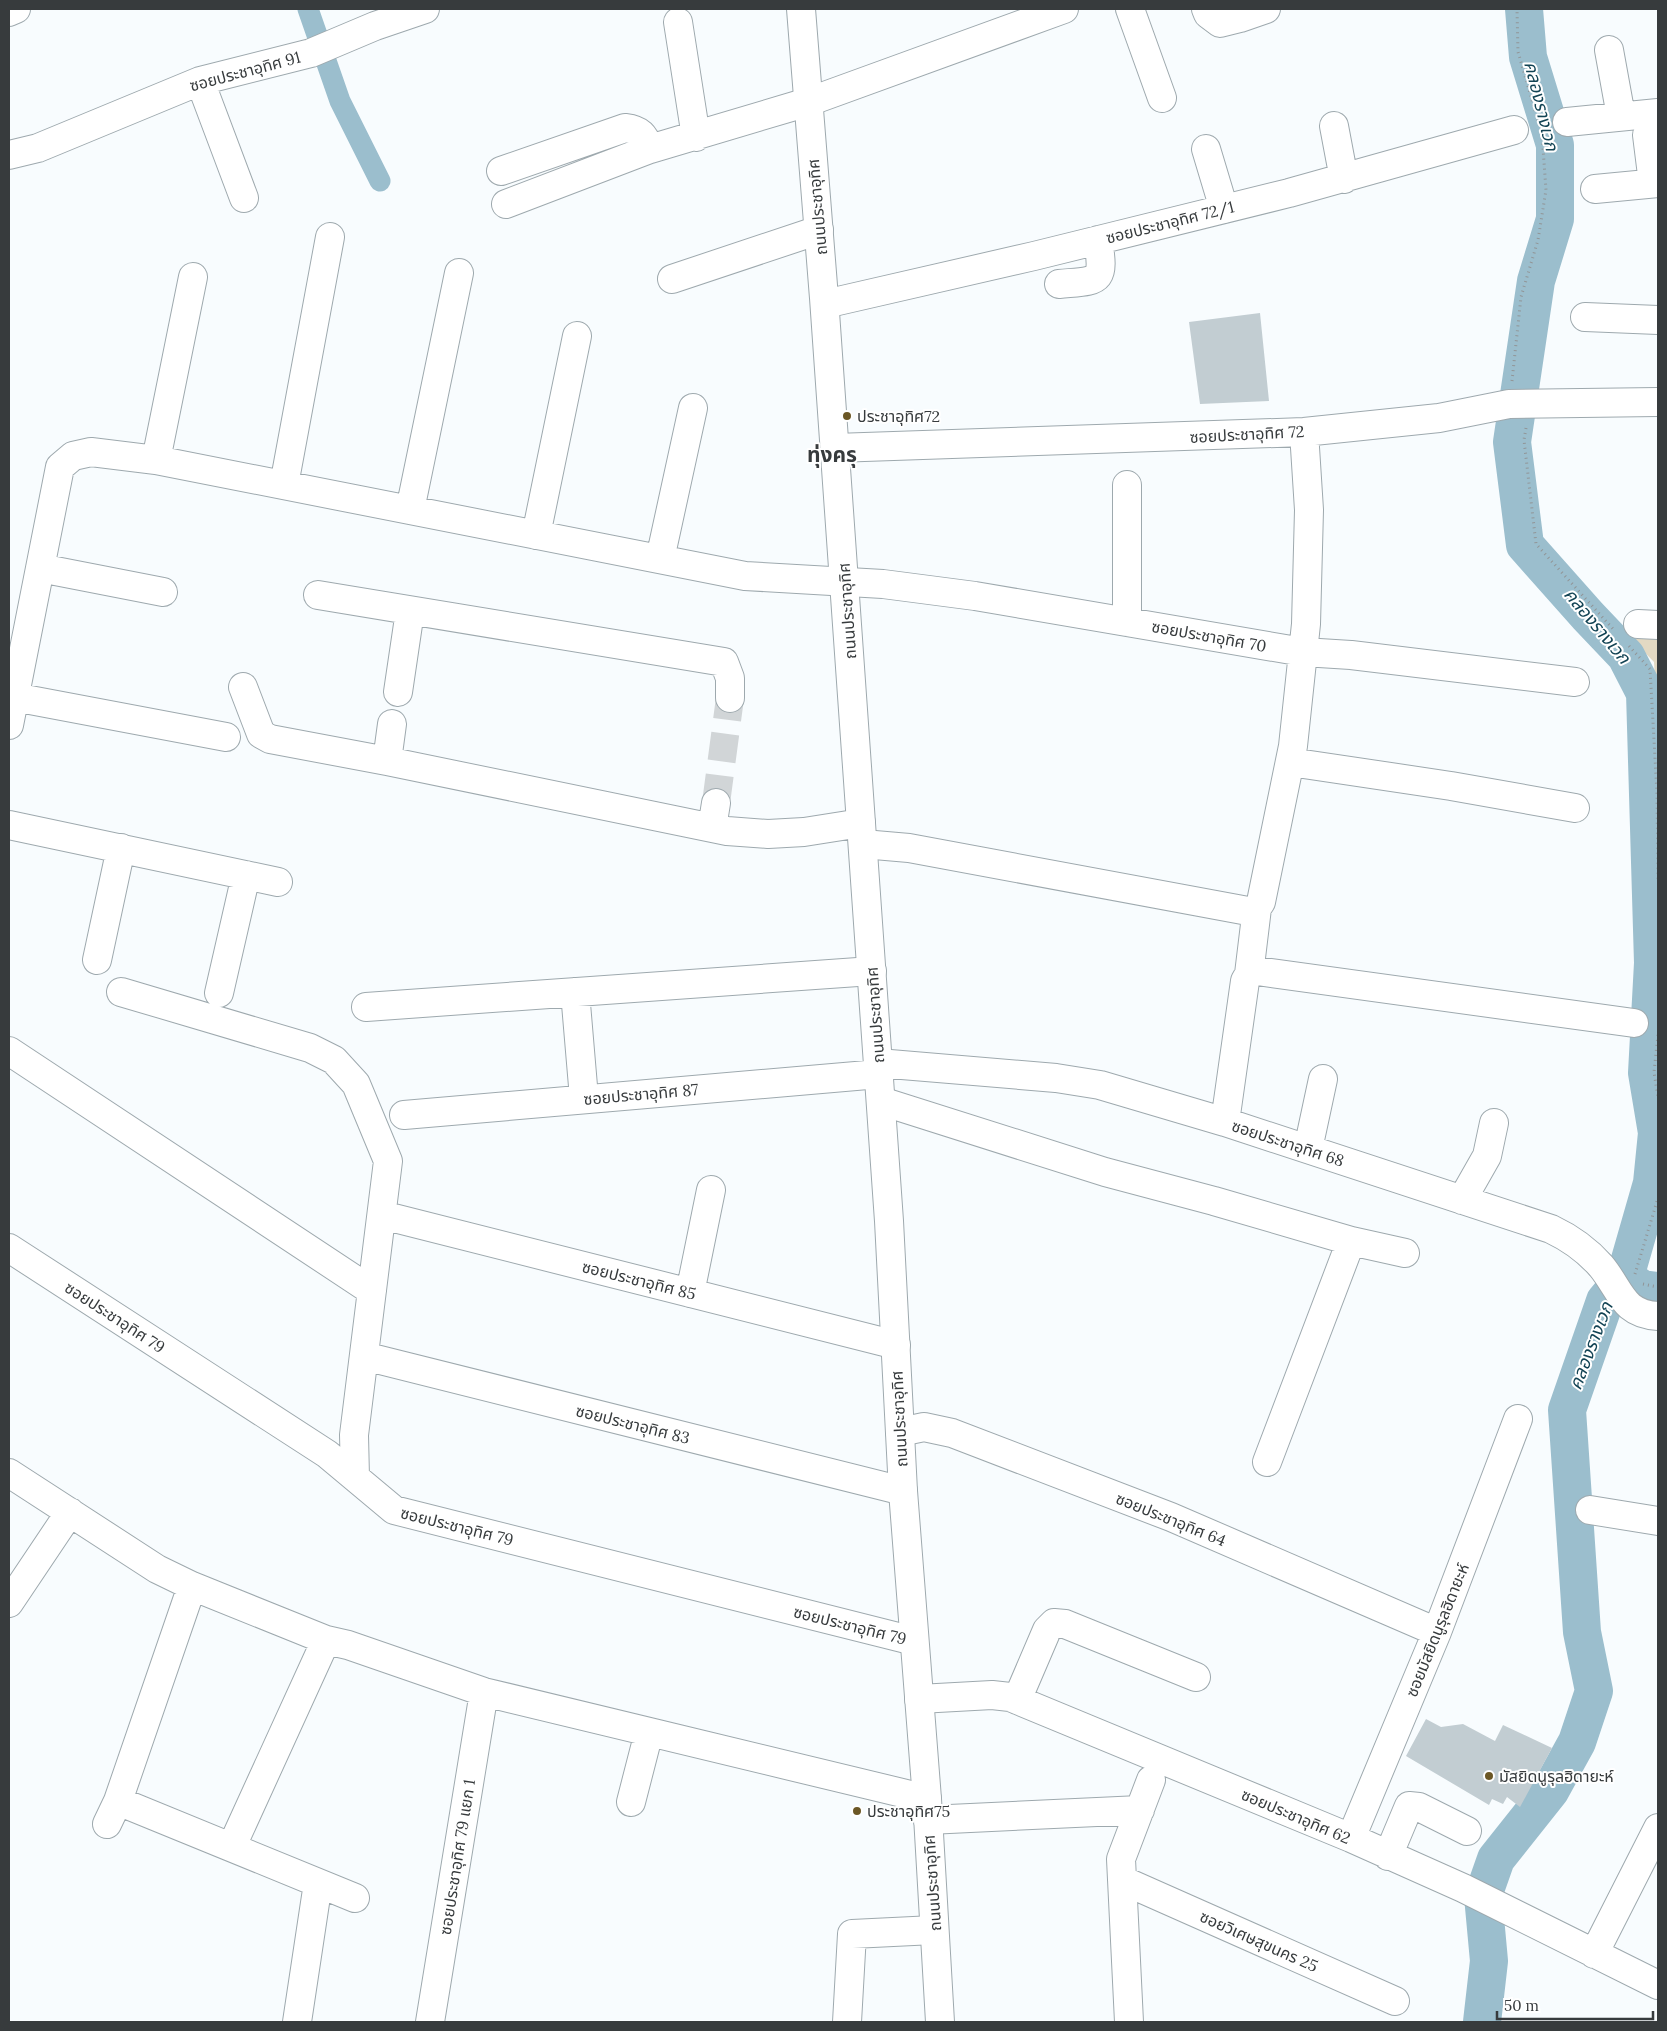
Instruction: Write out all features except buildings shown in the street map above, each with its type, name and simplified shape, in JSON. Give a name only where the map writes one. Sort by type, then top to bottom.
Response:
[{"type":"street","points":[[9,12],[16,9]]},
{"type":"street","name":"ซอยประชาอุทิศ 91","points":[[9,155],[38,148],[200,81],[311,53],[425,9]]},
{"type":"street","name":"ถนนประชาอุทิศ","points":[[801,9],[825,304],[879,1068],[903,1491],[927,1810],[940,2022]]},
{"type":"street","points":[[506,204],[650,149],[696,137],[808,102],[1064,9]]},
{"type":"street","points":[[1130,9],[1162,98]]},
{"type":"street","points":[[1206,9],[1208,14],[1220,22],[1240,18],[1266,9]]},
{"type":"street","points":[[678,22],[696,137]]},
{"type":"street","points":[[1609,50],[1621,116]]},
{"type":"street","points":[[200,81],[244,198]]},
{"type":"street","points":[[1567,122],[1621,116],[1653,124],[1656,183],[1595,188]]},
{"type":"street","points":[[1334,126],[1344,179]]},
{"type":"street","points":[[501,172],[625,128],[637,129],[644,136],[650,149]]},
{"type":"street","name":"ซอยประชาอุทิศ 72/1","points":[[825,304],[1098,240],[1344,179],[1514,130]]},
{"type":"street","points":[[1206,149],[1224,209]]},
{"type":"street","points":[[672,279],[819,230]]},
{"type":"street","points":[[284,485],[330,237]]},
{"type":"street","points":[[1059,284],[1094,281],[1099,276],[1101,260],[1098,240]]},
{"type":"street","points":[[410,510],[459,273]]},
{"type":"street","points":[[156,460],[193,277]]},
{"type":"street","points":[[1585,318],[1658,320]]},
{"type":"street","points":[[536,535],[577,336]]},
{"type":"street","name":"ซอยประชาอุทิศ 72","points":[[835,448],[1304,432],[1439,418],[1526,404],[1658,402]]},
{"type":"street","points":[[660,559],[694,408]]},
{"type":"street","points":[[1226,1122],[1245,981],[1249,974],[1257,908],[1261,902],[1268,876],[1290,762],[1303,652],[1306,624],[1309,510],[1304,432]]},
{"type":"street","name":"ซอยประชาอุทิศ 70","points":[[9,725],[14,697],[19,625],[40,568],[60,467],[73,456],[91,452],[156,460],[745,576],[883,584],[975,596],[1303,652],[1351,655],[1576,682]]},
{"type":"street","points":[[1126,622],[1127,485]]},
{"type":"street","points":[[40,568],[163,592]]},
{"type":"street","points":[[318,595],[724,662],[730,678],[730,698]]},
{"type":"street","points":[[398,692],[410,610]]},
{"type":"street","points":[[243,687],[261,734],[270,739],[387,761],[714,816],[727,831],[768,834],[804,832],[862,834],[909,848],[1248,911],[1257,908]]},
{"type":"street","points":[[14,697],[226,737]]},
{"type":"street","points":[[387,761],[392,724]]},
{"type":"street","points":[[1290,762],[1451,786],[1575,808]]},
{"type":"street","points":[[9,825],[278,882]]},
{"type":"street","points":[[97,960],[121,848]]},
{"type":"street","points":[[220,993],[246,875]]},
{"type":"street","points":[[1249,974],[1257,970],[1646,1029]]},
{"type":"street","points":[[366,1007],[872,971]]},
{"type":"street","points":[[121,992],[310,1048],[334,1060],[356,1084],[388,1161],[354,1435],[355,1477]]},
{"type":"street","points":[[575,992],[584,1098]]},
{"type":"street","points":[[9,1051],[372,1291]]},
{"type":"street","name":"ซอยประชาอุทิศ 87","points":[[404,1114],[879,1068]]},
{"type":"street","name":"ซอยประชาอุทิศ 68","points":[[879,1068],[1056,1078],[1100,1085],[1226,1122],[1568,1237],[1601,1266],[1631,1309],[1643,1315],[1658,1316]]},
{"type":"street","points":[[1308,1149],[1323,1079]]},
{"type":"street","points":[[881,1102],[1106,1172],[1351,1241],[1405,1253]]},
{"type":"street","points":[[1462,1200],[1487,1156],[1494,1123]]},
{"type":"street","points":[[690,1293],[710,1190]]},
{"type":"street","name":"ซอยประชาอุทิศ 85","points":[[382,1215],[896,1345]]},
{"type":"street","points":[[1267,1462],[1351,1241]]},
{"type":"street","name":"ซอยประชาอุทิศ 79","points":[[9,1248],[327,1454],[394,1510],[914,1641]]},
{"type":"street","name":"ซอยประชาอุทิศ 83","points":[[364,1356],[903,1491]]},
{"type":"street","name":"ซอยมัสยิดนูรุลฮิดายะห์","points":[[1351,1838],[1437,1632],[1518,1419]]},
{"type":"street","name":"ซอยประชาอุทิศ 64","points":[[900,1432],[924,1427],[952,1432],[1171,1518],[1437,1632]]},
{"type":"street","points":[[9,1472],[157,1569],[192,1586],[326,1640],[348,1645],[484,1692],[648,1732],[927,1810],[1140,1810]]},
{"type":"street","points":[[1590,1510],[1658,1521]]},
{"type":"street","points":[[9,1602],[70,1512]]},
{"type":"street","points":[[192,1586],[112,1812],[232,1846],[355,1898]]},
{"type":"street","points":[[1017,1700],[1047,1630],[1054,1623],[1065,1624],[1196,1677]]},
{"type":"street","points":[[232,1846],[326,1640]]},
{"type":"street","name":"ซอยประชาอุทิศ 79 แยก 1","points":[[430,2022],[484,1692]]},
{"type":"street","name":"ซอยประชาอุทิศ 62","points":[[919,1699],[992,1695],[1017,1700],[1351,1838],[1463,1888],[1658,1985]]},
{"type":"street","points":[[631,1802],[648,1732]]},
{"type":"street","points":[[1130,2022],[1121,1858],[1151,1780]]},
{"type":"street","points":[[1388,1856],[1409,1806],[1419,1807],[1467,1830]]},
{"type":"street","points":[[1594,1954],[1658,1828]]},
{"type":"street","name":"ซอยวิเศษสุขนคร 25","points":[[1122,1880],[1395,2001]]},
{"type":"street","points":[[297,2022],[318,1883]]},
{"type":"street","points":[[847,2022],[852,1934],[934,1930]]},
{"type":"path","points":[[1517,9],[1518,52],[1542,134],[1546,190],[1538,240],[1521,297],[1526,404],[1524,440],[1536,544],[1634,630],[1650,669],[1657,793],[1658,880]]},
{"type":"path","points":[[1646,1029],[1658,1097]]},
{"type":"path","points":[[1634,1279],[1658,1198]]},
{"type":"shaded area","points":[[1622,629],[1658,630],[1658,732],[1654,662]]},
{"type":"waterway","points":[[308,9],[340,101],[380,181]]},
{"type":"waterway","name":"คลองรางเวก","points":[[1482,2022],[1489,1961],[1483,1896],[1496,1859],[1550,1791],[1577,1742],[1594,1691],[1582,1632],[1567,1410],[1605,1301],[1625,1277],[1652,1183],[1657,1133],[1647,1073],[1653,963],[1645,693],[1626,656],[1525,545],[1512,442],[1536,281],[1555,219],[1555,145],[1528,57],[1524,9]]},
{"type":"waterway","points":[[1625,1277],[1642,1289],[1658,1291]]},
{"type":"tunnel","points":[[716,803],[730,698]]},
{"type":"place","name":"ประชาอุทิศ72","points":[[847,416]]},
{"type":"place","name":"มัสยิดนูรุลฮิดายะห์","points":[[1489,1776]]},
{"type":"place","name":"ประชาอุทิศ75","points":[[857,1811]]},
{"type":"district","name":"ทุ่งครุ","points":[[832,455]]}]
